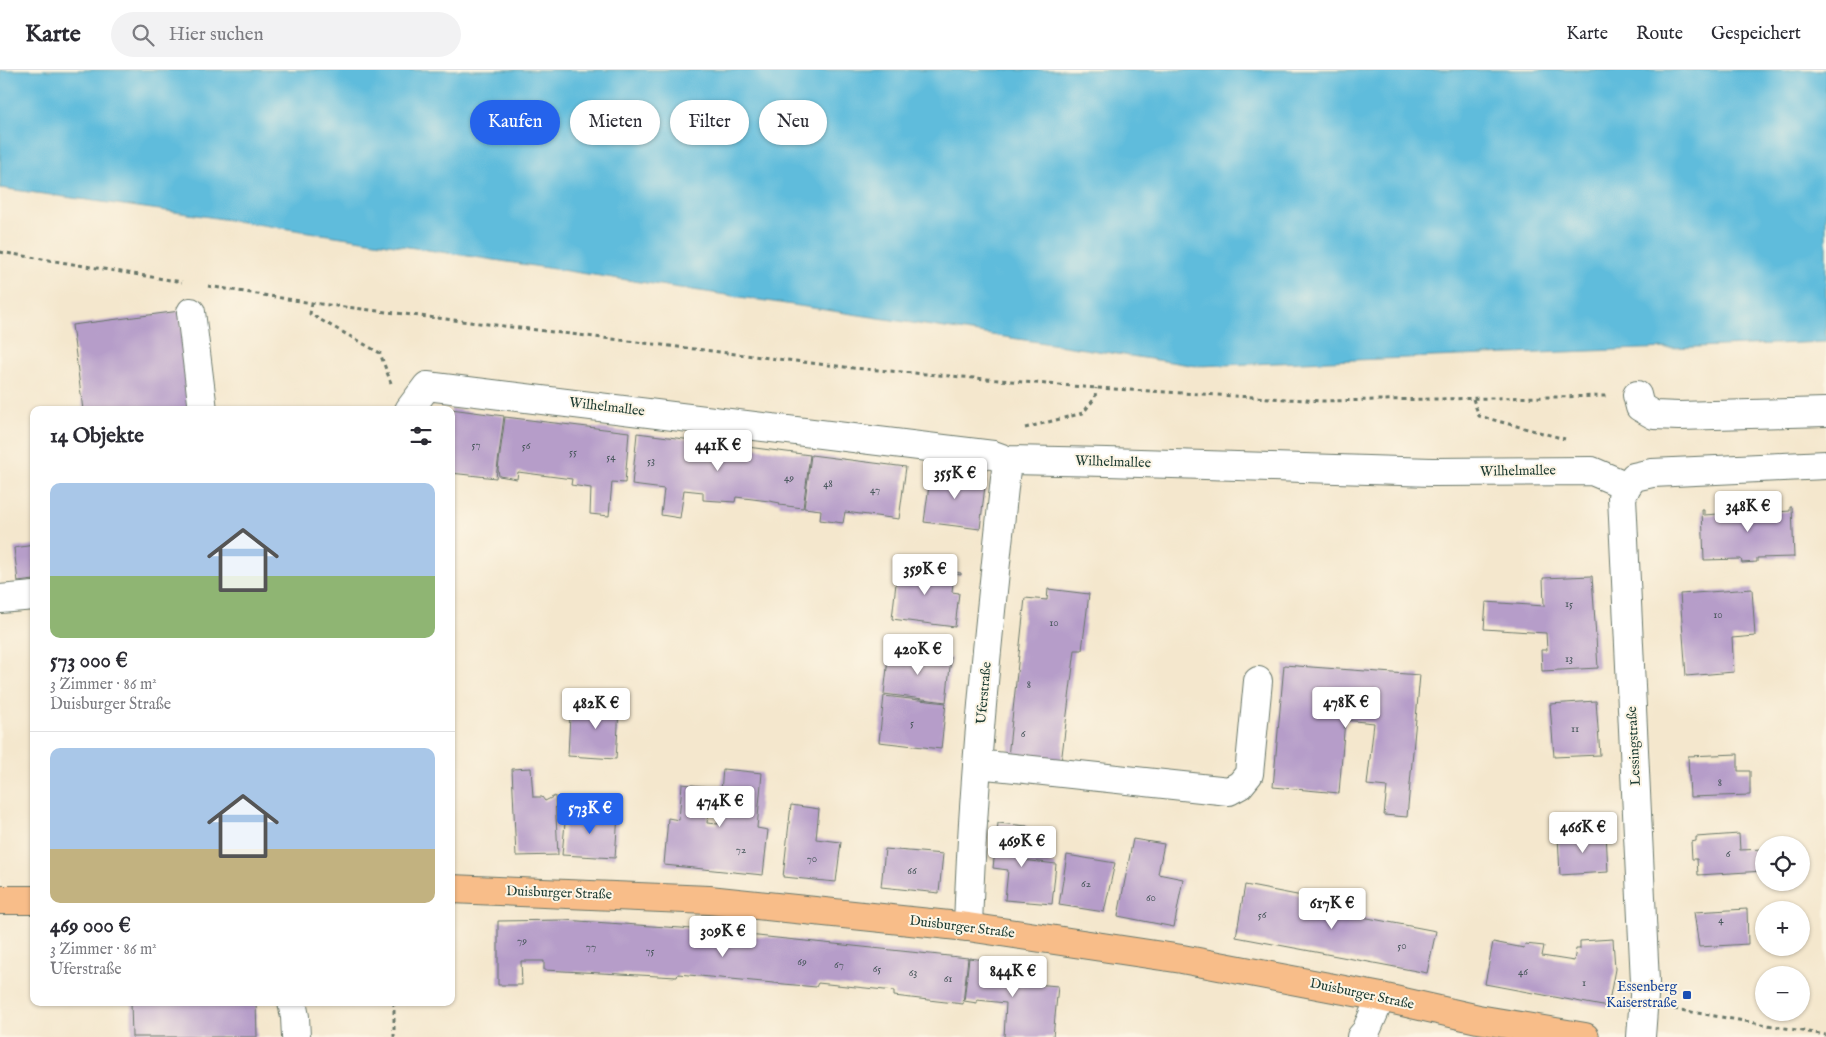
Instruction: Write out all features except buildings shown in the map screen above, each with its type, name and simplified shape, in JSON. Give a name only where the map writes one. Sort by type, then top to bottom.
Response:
[{"type":"main road","name":"Duisburger Straße","points":[[455,889],[709,900],[968,926],[1182,959],[1381,997],[1541,1033],[1585,1037]]},
{"type":"main road","points":[[0,900],[30,900]]},
{"type":"street","points":[[190,312],[202,406]]},
{"type":"street","name":"Wilhelmallee","points":[[412,406],[427,386],[993,455],[1007,460],[1432,472],[1592,471],[1627,486]]},
{"type":"street","points":[[1637,395],[1640,407],[1654,415],[1826,412]]},
{"type":"street","name":"Uferstraße","points":[[968,926],[971,840],[1007,460]]},
{"type":"street","points":[[1627,486],[1634,477],[1652,473],[1826,464]]},
{"type":"street","name":"Lessingstraße","points":[[1627,486],[1622,498],[1645,982],[1642,1037]]},
{"type":"street","points":[[0,599],[30,596]]},
{"type":"street","points":[[978,764],[1229,791],[1240,785],[1249,774],[1258,681]]},
{"type":"street","points":[[1361,1037],[1366,1031],[1381,997]]},
{"type":"street","points":[[293,1006],[296,1037]]},
{"type":"path","points":[[0,252],[185,282]]},
{"type":"path","points":[[204,286],[312,303],[853,368],[1096,388],[1322,401],[1473,400],[1637,395]]},
{"type":"path","points":[[312,303],[310,314],[380,353]]},
{"type":"path","points":[[1021,429],[1083,413],[1095,398],[1096,388]]},
{"type":"path","points":[[1473,400],[1479,416],[1568,440]]},
{"type":"path","points":[[394,1006],[394,1037]]},
{"type":"path","points":[[1668,1016],[1674,1009],[1826,1035]]},
{"type":"water","points":[[0,70],[1826,70],[1826,342],[1197,366],[196,215],[0,188]]},
{"type":"place","name":"Essenberg Kaiserstraße","points":[[1687,995]]}]
